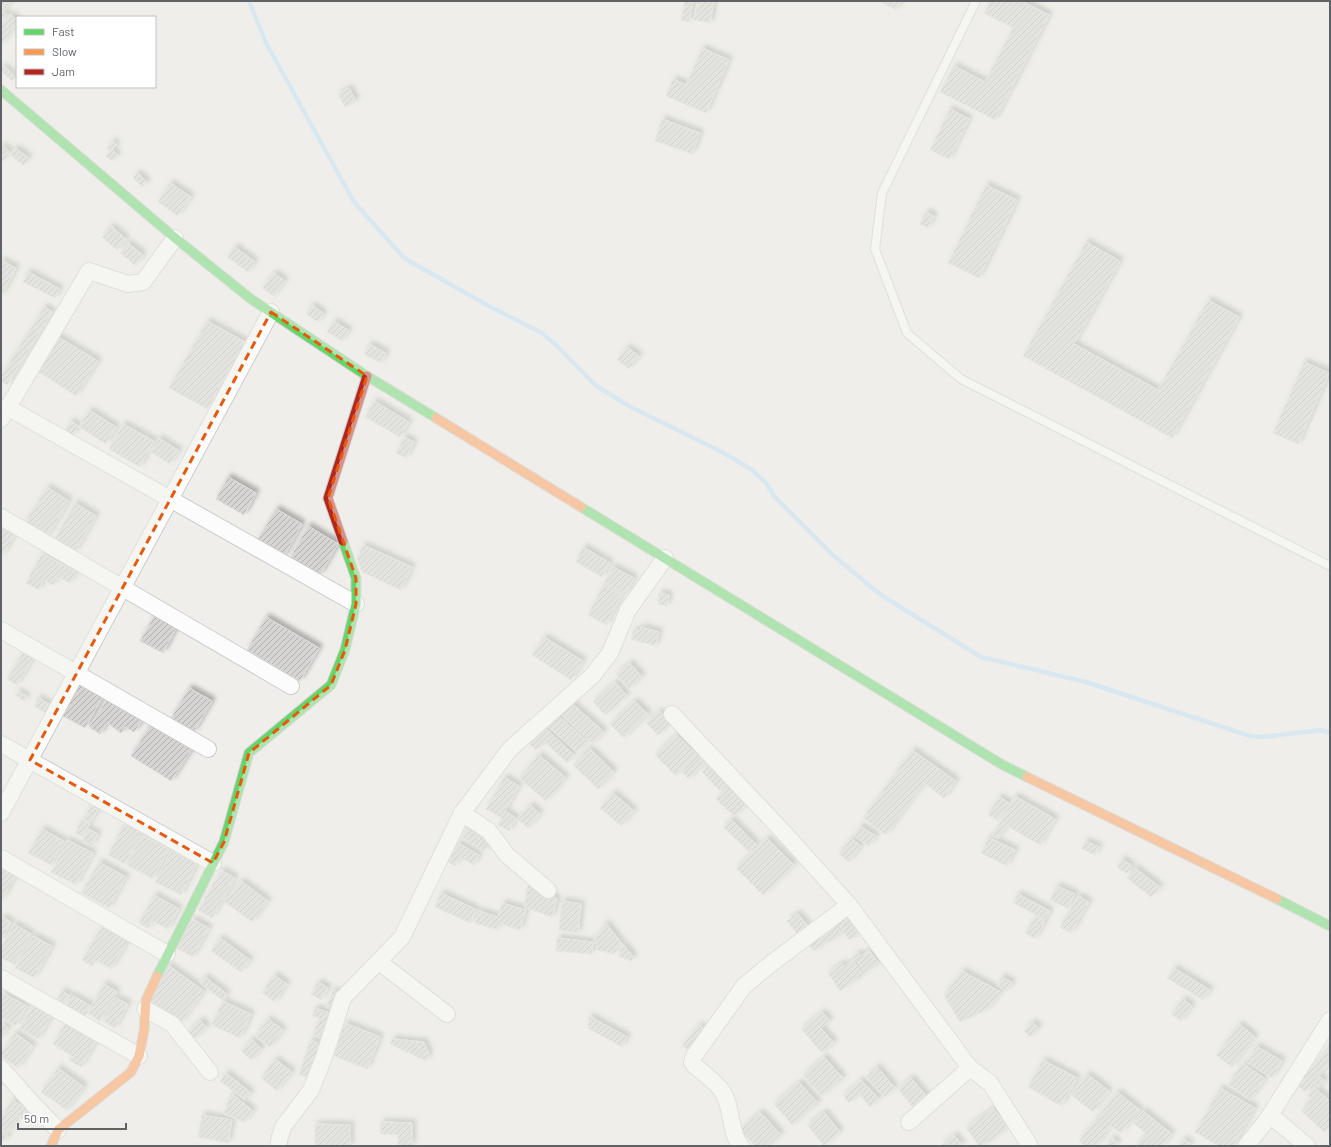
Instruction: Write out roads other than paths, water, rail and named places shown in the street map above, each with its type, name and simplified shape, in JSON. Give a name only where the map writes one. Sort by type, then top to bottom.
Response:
[{"type":"main road","points":[[1,90],[175,238],[251,299],[367,376],[1001,764],[1276,898],[1330,926]]},
{"type":"main road","points":[[51,1146],[58,1130],[131,1072],[139,1056],[144,1031],[146,1000],[167,954],[224,842],[249,753],[331,685],[345,650],[356,604],[356,578],[328,498],[367,376]]},
{"type":"street","points":[[175,238],[143,282],[128,284],[89,271],[4,413],[170,499],[356,604]]},
{"type":"street","points":[[1,813],[271,312]]},
{"type":"street","points":[[1,517],[291,686]]},
{"type":"street","points":[[279,1146],[279,1140],[283,1127],[311,1090],[323,1060],[343,998],[402,937],[462,813],[510,749],[592,676],[610,653],[628,610],[665,558]]},
{"type":"street","points":[[1,630],[208,749]]},
{"type":"street","points":[[672,714],[787,836],[849,905],[970,1068],[990,1084],[1025,1144]]},
{"type":"street","points":[[1,744],[213,864]]},
{"type":"street","points":[[462,813],[489,830],[507,855],[548,890]]},
{"type":"street","points":[[1,858],[167,954]]},
{"type":"street","points":[[741,1146],[735,1137],[727,1101],[722,1091],[695,1066],[692,1062],[694,1056],[744,986],[849,905]]},
{"type":"street","points":[[379,962],[447,1014]]},
{"type":"street","points":[[1,978],[139,1056]]},
{"type":"street","points":[[145,1009],[172,1024],[210,1072]]},
{"type":"street","points":[[1246,1146],[1270,1115],[1330,1020]]},
{"type":"street","points":[[1,1068],[58,1130]]},
{"type":"street","points":[[909,1122],[970,1068]]},
{"type":"street","points":[[1270,1115],[1307,1146]]},
{"type":"lane","points":[[976,1],[882,193],[875,249],[907,333],[962,379],[1330,566]]},
{"type":"waterway","points":[[249,1],[266,43],[354,202],[404,258],[485,304],[542,333],[555,344],[595,385],[629,406],[724,453],[752,470],[766,483],[774,496],[835,557],[881,595],[981,657],[1086,682],[1250,736],[1263,737],[1321,730],[1330,733]]}]
